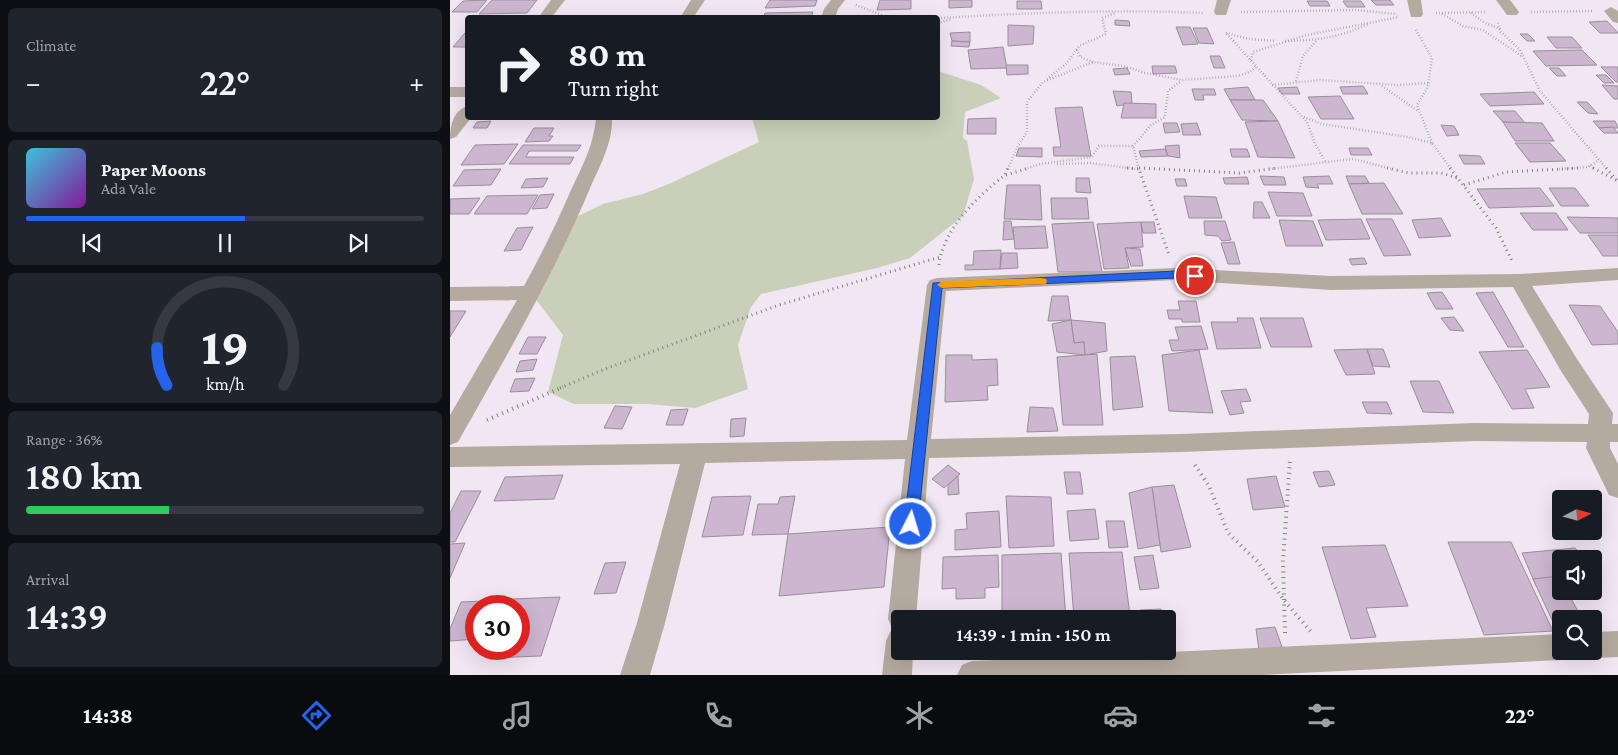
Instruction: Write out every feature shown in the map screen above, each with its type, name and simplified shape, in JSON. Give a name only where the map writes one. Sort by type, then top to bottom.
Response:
[{"type":"street","points":[[546,15],[558,0]]},
{"type":"street","points":[[688,15],[698,0]]},
{"type":"street","points":[[829,15],[838,0]]},
{"type":"street","points":[[1503,0],[1512,12]]},
{"type":"street","points":[[450,92],[465,92]]},
{"type":"street","points":[[450,134],[465,115]]},
{"type":"street","points":[[450,436],[531,293],[568,221],[598,149],[604,120]]},
{"type":"street","points":[[903,610],[918,449],[937,285],[1176,274],[1331,284],[1519,280],[1618,274]]},
{"type":"street","points":[[1519,280],[1570,366],[1602,413],[1608,433]]},
{"type":"street","points":[[450,294],[531,293]]},
{"type":"street","points":[[450,457],[695,454],[1181,443],[1475,432],[1608,433]]},
{"type":"street","points":[[1608,433],[1598,448],[1618,488]]},
{"type":"street","points":[[635,675],[651,622],[695,454]]},
{"type":"street","points":[[1602,645],[1618,644]]},
{"type":"street","points":[[972,675],[1552,647]]},
{"type":"street","points":[[897,675],[898,660]]},
{"type":"path","points":[[854,4],[880,15]]},
{"type":"path","points":[[940,18],[1047,12],[1118,12],[1222,6]]},
{"type":"path","points":[[1251,60],[1253,52],[1279,41],[1320,31],[1371,22],[1412,10],[1412,22],[1432,58],[1428,87],[1417,105],[1432,143],[1496,228],[1519,280]]},
{"type":"path","points":[[1005,175],[1017,147],[1028,132],[1027,102],[1043,82],[1067,63],[1079,46],[1106,34],[1102,18],[1118,12]]},
{"type":"path","points":[[1470,12],[1485,23],[1500,29],[1520,50],[1540,91],[1618,182]]},
{"type":"path","points":[[1441,13],[1463,26],[1484,31],[1524,58]]},
{"type":"path","points":[[1496,16],[1500,29]]},
{"type":"path","points":[[940,22],[958,18]]},
{"type":"path","points":[[1325,161],[1315,144],[1307,122],[1226,33],[1249,39],[1279,41],[1317,40],[1347,34],[1371,22]]},
{"type":"path","points":[[1484,31],[1485,23]]},
{"type":"path","points":[[1296,81],[1304,56],[1317,40]]},
{"type":"path","points":[[1077,49],[1080,57],[1093,62],[1124,66],[1145,73],[1182,80],[1238,76],[1250,72],[1256,66]]},
{"type":"path","points":[[1043,82],[1093,62]]},
{"type":"path","points":[[937,285],[940,257],[948,237],[962,216],[996,182],[1005,175],[1040,164],[1092,157],[1099,146],[1133,146],[1150,126],[1165,117],[1168,91],[1182,80]]},
{"type":"path","points":[[1272,85],[1296,81],[1350,81],[1382,86],[1416,85],[1429,82]]},
{"type":"path","points":[[1382,86],[1420,112]]},
{"type":"path","points":[[1303,117],[1322,124],[1408,137],[1432,143]]},
{"type":"path","points":[[1133,146],[1176,274]]},
{"type":"path","points":[[1040,164],[1090,163],[1139,168],[1239,173],[1353,159],[1409,173],[1441,173],[1460,179]]},
{"type":"path","points":[[1464,185],[1506,172],[1590,166],[1599,160]]},
{"type":"path","points":[[1590,166],[1618,182]]},
{"type":"path","points":[[486,421],[508,409],[605,369],[779,305],[940,257]]},
{"type":"path","points":[[1284,660],[1282,561],[1293,440]]},
{"type":"path","points":[[1181,443],[1209,486],[1228,534],[1258,562],[1283,599],[1309,630],[1339,657]]},
{"type":"green space","points":[[940,72],[981,85],[1001,98],[965,112],[963,138],[967,141],[974,179],[963,216],[910,258],[877,268],[761,294],[751,307],[738,345],[748,389],[695,408],[647,404],[574,404],[548,392],[563,335],[531,293],[568,221],[603,204],[643,194],[669,184],[759,142],[753,120],[940,120]]},
{"type":"building","points":[[487,0],[477,12],[452,12],[463,1]]},
{"type":"building","points":[[492,0],[537,0],[527,13],[479,14]]},
{"type":"building","points":[[770,0],[817,0],[815,6],[765,8]]},
{"type":"building","points":[[880,0],[911,0],[911,9],[877,10]]},
{"type":"building","points":[[949,0],[972,0],[972,7],[949,8]]},
{"type":"building","points":[[1371,0],[1390,0],[1394,5],[1376,5]]},
{"type":"building","points":[[1017,1],[1041,1],[1042,9],[1017,9]]},
{"type":"building","points":[[1307,1],[1327,1],[1330,6],[1310,6]]},
{"type":"building","points":[[1343,1],[1361,1],[1365,7],[1347,7]]},
{"type":"building","points":[[813,12],[812,15],[764,15],[765,13]]},
{"type":"building","points":[[1115,20],[1129,21],[1130,26],[1115,25]]},
{"type":"building","points":[[1607,21],[1618,33],[1600,33],[1589,22]]},
{"type":"building","points":[[1008,25],[1034,26],[1033,44],[1008,46]]},
{"type":"building","points":[[1176,27],[1190,27],[1198,44],[1183,45]]},
{"type":"building","points":[[1193,28],[1207,28],[1214,44],[1199,43]]},
{"type":"building","points":[[970,32],[970,42],[952,41],[950,33]]},
{"type":"building","points":[[465,33],[465,47],[453,47]]},
{"type":"building","points":[[1520,34],[1528,34],[1535,41],[1527,41]]},
{"type":"building","points":[[1547,37],[1572,37],[1582,48],[1556,48]]},
{"type":"building","points":[[952,41],[970,42],[969,47],[951,46]]},
{"type":"building","points":[[1003,47],[1007,68],[971,69],[968,50]]},
{"type":"building","points":[[1582,50],[1597,65],[1546,66],[1533,51]]},
{"type":"building","points":[[1210,56],[1220,56],[1225,68],[1214,68]]},
{"type":"building","points":[[1006,65],[1028,65],[1028,74],[1007,75]]},
{"type":"building","points":[[1152,66],[1175,66],[1177,73],[1153,74]]},
{"type":"building","points":[[1601,67],[1618,67],[1618,82],[1616,82]]},
{"type":"building","points":[[1127,68],[1130,74],[1115,75],[1113,69]]},
{"type":"building","points":[[1549,68],[1559,68],[1566,76],[1557,76]]},
{"type":"building","points":[[1596,75],[1606,75],[1614,83],[1604,83]]},
{"type":"building","points":[[1602,85],[1618,86],[1618,99],[1614,99]]},
{"type":"building","points":[[1363,86],[1368,94],[1343,94],[1340,87]]},
{"type":"building","points":[[1248,87],[1255,100],[1230,100],[1224,89]]},
{"type":"building","points":[[1297,87],[1300,94],[1282,94],[1278,88]]},
{"type":"building","points":[[1192,89],[1214,89],[1216,95],[1203,95],[1204,100],[1195,100]]},
{"type":"building","points":[[1113,91],[1131,92],[1132,103],[1117,106]]},
{"type":"building","points":[[1534,92],[1544,104],[1490,106],[1480,94]]},
{"type":"building","points":[[1340,96],[1354,119],[1321,119],[1308,97]]},
{"type":"building","points":[[1230,100],[1263,100],[1278,121],[1242,120]]},
{"type":"building","points":[[1577,102],[1587,102],[1598,114],[1588,113]]},
{"type":"building","points":[[1124,103],[1156,104],[1156,118],[1121,118]]},
{"type":"building","points":[[1082,107],[1091,156],[1054,156],[1053,147],[1061,147],[1055,108]]},
{"type":"building","points":[[1493,111],[1515,111],[1525,123],[1503,122]]},
{"type":"building","points":[[996,118],[996,134],[967,134],[968,119]]},
{"type":"building","points":[[491,121],[487,128],[473,128],[477,122]]},
{"type":"building","points":[[1278,121],[1295,158],[1258,157],[1245,122]]},
{"type":"building","points":[[1593,121],[1615,121],[1618,128],[1599,128]]},
{"type":"building","points":[[1503,122],[1542,123],[1554,141],[1515,141]]},
{"type":"building","points":[[1163,123],[1177,123],[1180,132],[1165,133]]},
{"type":"building","points":[[1197,123],[1201,135],[1183,135],[1181,124]]},
{"type":"building","points":[[1441,125],[1454,126],[1459,135],[1447,136]]},
{"type":"building","points":[[1613,127],[1618,133],[1604,133],[1599,128]]},
{"type":"building","points":[[534,128],[554,128],[549,136],[553,136],[549,141],[525,142]]},
{"type":"building","points":[[1515,143],[1550,143],[1566,161],[1530,162]]},
{"type":"building","points":[[518,144],[504,164],[461,165],[475,145]]},
{"type":"building","points":[[523,145],[581,145],[577,151],[529,151],[526,157],[574,157],[570,164],[509,164]]},
{"type":"building","points":[[1179,145],[1180,158],[1168,156],[1165,146]]},
{"type":"building","points":[[1019,148],[1042,148],[1042,157],[1016,156]]},
{"type":"building","points":[[1349,148],[1368,148],[1372,155],[1351,155]]},
{"type":"building","points":[[1165,149],[1168,156],[1141,157],[1139,151]]},
{"type":"building","points":[[1230,149],[1247,149],[1250,157],[1232,157]]},
{"type":"building","points":[[1459,155],[1480,156],[1485,164],[1464,164]]},
{"type":"building","points":[[501,169],[491,185],[453,186],[464,170]]},
{"type":"building","points":[[1260,176],[1284,177],[1286,185],[1264,185]]},
{"type":"building","points":[[1329,176],[1333,184],[1317,184],[1319,188],[1306,187],[1303,177]]},
{"type":"building","points":[[1346,176],[1365,176],[1369,183],[1349,184]]},
{"type":"building","points":[[1247,177],[1249,184],[1225,184],[1223,178]]},
{"type":"building","points":[[548,178],[543,187],[521,188],[526,179]]},
{"type":"building","points":[[1076,178],[1089,178],[1091,193],[1076,192]]},
{"type":"building","points":[[1175,179],[1185,179],[1187,186],[1177,186]]},
{"type":"building","points":[[1384,183],[1403,214],[1362,214],[1349,184]]},
{"type":"building","points":[[1007,185],[1040,185],[1042,220],[1004,219]]},
{"type":"building","points":[[1540,188],[1554,206],[1489,208],[1477,189]]},
{"type":"building","points":[[1549,188],[1575,188],[1589,206],[1561,206]]},
{"type":"building","points":[[1268,192],[1303,193],[1312,216],[1277,216]]},
{"type":"building","points":[[554,194],[547,208],[532,209],[540,195]]},
{"type":"building","points":[[538,195],[527,214],[474,214],[487,196]]},
{"type":"building","points":[[1184,196],[1216,197],[1222,218],[1189,218]]},
{"type":"building","points":[[480,198],[469,214],[450,214],[450,199]]},
{"type":"building","points":[[1051,198],[1087,198],[1089,219],[1052,219]]},
{"type":"building","points":[[1254,202],[1262,202],[1270,218],[1253,218]]},
{"type":"building","points":[[1520,213],[1556,213],[1568,230],[1533,230]]},
{"type":"building","points":[[1567,217],[1618,218],[1618,233],[1580,233]]},
{"type":"building","points":[[1441,218],[1451,236],[1419,238],[1412,220]]},
{"type":"building","points":[[1361,219],[1370,239],[1326,240],[1318,220]]},
{"type":"building","points":[[1366,219],[1392,219],[1411,255],[1384,256]]},
{"type":"building","points":[[1279,220],[1313,221],[1323,246],[1286,246]]},
{"type":"building","points":[[1004,221],[1011,221],[1014,239],[1003,240]]},
{"type":"building","points":[[1204,221],[1225,221],[1231,240],[1222,241],[1218,236],[1205,235]]},
{"type":"building","points":[[1093,222],[1102,272],[1058,272],[1052,224]]},
{"type":"building","points":[[1141,222],[1143,247],[1125,248],[1129,268],[1104,269],[1097,224]]},
{"type":"building","points":[[1141,222],[1154,222],[1156,233],[1143,233]]},
{"type":"building","points":[[1045,226],[1048,248],[1015,249],[1013,227]]},
{"type":"building","points":[[533,227],[521,250],[504,251],[517,228]]},
{"type":"building","points":[[1588,235],[1618,235],[1618,256],[1603,256]]},
{"type":"building","points":[[1234,242],[1240,264],[1228,264],[1221,243]]},
{"type":"building","points":[[1125,248],[1140,249],[1143,266],[1131,266]]},
{"type":"building","points":[[1001,250],[1000,269],[965,270],[965,265],[973,265],[974,251]]},
{"type":"building","points":[[1002,253],[1017,253],[1018,268],[1000,269]]},
{"type":"building","points":[[1364,258],[1367,264],[1352,265],[1349,259]]},
{"type":"building","points":[[1442,292],[1453,309],[1436,309],[1427,293]]},
{"type":"building","points":[[1493,292],[1524,347],[1508,347],[1476,293]]},
{"type":"building","points":[[1052,296],[1068,296],[1071,320],[1048,321]]},
{"type":"building","points":[[1178,301],[1196,301],[1200,322],[1182,322],[1182,319],[1169,319],[1167,310],[1180,310]]},
{"type":"building","points":[[1569,305],[1600,306],[1618,332],[1618,344],[1592,345]]},
{"type":"building","points":[[450,311],[466,311],[450,337]]},
{"type":"building","points":[[1454,317],[1464,331],[1450,330],[1441,318]]},
{"type":"building","points":[[1237,318],[1253,318],[1261,348],[1217,349],[1211,322],[1238,322]]},
{"type":"building","points":[[1260,318],[1303,318],[1312,347],[1271,347]]},
{"type":"building","points":[[1071,320],[1105,323],[1107,351],[1085,355],[1084,342],[1074,343]]},
{"type":"building","points":[[1071,320],[1074,343],[1084,342],[1085,355],[1057,352],[1052,324]]},
{"type":"building","points":[[1201,326],[1208,349],[1172,351],[1169,340],[1179,340],[1175,327]]},
{"type":"building","points":[[528,337],[546,337],[537,354],[519,354]]},
{"type":"building","points":[[1367,349],[1375,374],[1346,375],[1334,350]]},
{"type":"building","points":[[1367,349],[1383,349],[1390,367],[1373,366]]},
{"type":"building","points":[[1199,350],[1213,413],[1169,411],[1162,355]]},
{"type":"building","points":[[1527,350],[1550,387],[1525,389],[1534,408],[1512,409],[1479,352]]},
{"type":"building","points":[[1097,354],[1103,425],[1063,425],[1057,357]]},
{"type":"building","points":[[946,355],[972,355],[972,360],[997,359],[998,385],[987,386],[988,400],[945,402]]},
{"type":"building","points":[[1135,356],[1143,407],[1113,410],[1110,357]]},
{"type":"building","points":[[537,359],[533,370],[516,372],[520,361]]},
{"type":"building","points":[[535,378],[529,391],[510,392],[515,379]]},
{"type":"building","points":[[1410,381],[1439,381],[1454,413],[1423,412]]},
{"type":"building","points":[[1246,389],[1251,401],[1240,402],[1244,413],[1230,415],[1221,391]]},
{"type":"building","points":[[1362,402],[1387,402],[1392,414],[1367,413]]},
{"type":"building","points":[[615,406],[632,407],[622,429],[604,428]]},
{"type":"building","points":[[1030,407],[1053,408],[1058,431],[1027,432]]},
{"type":"building","points":[[688,409],[683,425],[666,425],[671,410]]},
{"type":"building","points":[[746,418],[744,436],[730,437],[731,419]]},
{"type":"building","points":[[948,465],[960,474],[944,488],[932,479]]},
{"type":"building","points":[[1329,471],[1335,485],[1319,487],[1313,472]]},
{"type":"building","points":[[1064,472],[1080,472],[1083,494],[1067,494]]},
{"type":"building","points":[[563,475],[554,499],[494,501],[505,477]]},
{"type":"building","points":[[958,476],[959,494],[948,495],[948,485]]},
{"type":"building","points":[[1276,476],[1285,507],[1253,510],[1247,479]]},
{"type":"building","points":[[1174,485],[1191,547],[1161,552],[1152,487]]},
{"type":"building","points":[[1152,487],[1160,545],[1138,549],[1129,493]]},
{"type":"building","points":[[461,491],[481,491],[455,542],[450,542],[450,513]]},
{"type":"building","points":[[751,496],[743,535],[702,537],[712,497]]},
{"type":"building","points":[[795,496],[788,534],[752,535],[758,504],[778,504],[780,497]]},
{"type":"building","points":[[1006,496],[1051,497],[1054,546],[1009,548]]},
{"type":"building","points":[[1095,509],[1099,539],[1070,541],[1067,511]]},
{"type":"building","points":[[999,511],[1001,547],[955,550],[955,530],[967,529],[966,513]]},
{"type":"building","points":[[1106,521],[1124,521],[1128,547],[1109,548]]},
{"type":"building","points":[[890,527],[884,587],[779,596],[788,534]]},
{"type":"building","points":[[1448,542],[1511,542],[1552,629],[1552,631],[1484,635]]},
{"type":"building","points":[[465,543],[450,578],[450,544]]},
{"type":"building","points":[[1385,545],[1408,606],[1366,608],[1376,637],[1351,639],[1322,547]]},
{"type":"building","points":[[1575,548],[1577,550],[1554,550]]},
{"type":"building","points":[[1552,550],[1552,585],[1536,586],[1522,553]]},
{"type":"building","points":[[1122,552],[1129,610],[1073,610],[1069,553]]},
{"type":"building","points":[[1061,553],[1065,610],[1002,610],[1002,555]]},
{"type":"building","points":[[998,555],[999,587],[985,588],[985,598],[956,599],[956,588],[942,589],[943,557]]},
{"type":"building","points":[[1153,555],[1159,588],[1140,590],[1134,557]]},
{"type":"building","points":[[626,562],[616,593],[594,594],[605,563]]},
{"type":"building","points":[[1552,577],[1552,600],[1572,600],[1577,610],[1552,610],[1552,620],[1533,579]]},
{"type":"building","points":[[560,597],[541,656],[530,656],[530,598]]},
{"type":"building","points":[[461,602],[465,602],[465,640],[450,641],[450,629]]},
{"type":"building","points":[[1275,627],[1282,647],[1259,650],[1256,629]]},
{"type":"slow traffic","points":[[942,285],[1042,281]]},
{"type":"route","points":[[911,524],[937,285],[1041,282],[1176,274],[1195,276]]}]
